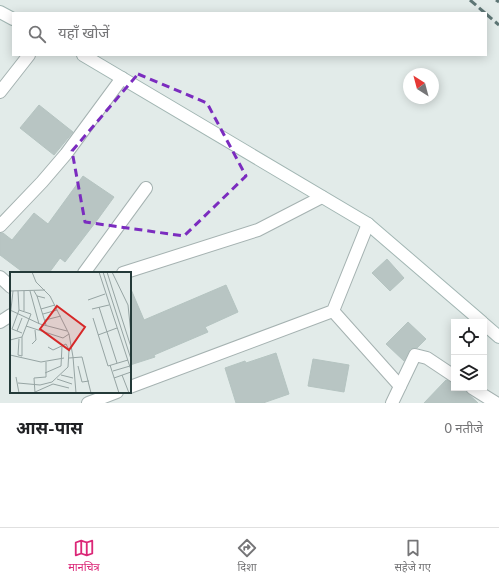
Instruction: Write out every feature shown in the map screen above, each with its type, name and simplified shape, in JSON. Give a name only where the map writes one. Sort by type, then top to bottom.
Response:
[{"type":"street","points":[[0,12],[12,18]]},
{"type":"street","points":[[0,92],[28,56]]},
{"type":"street","points":[[85,56],[368,224],[479,319]]},
{"type":"street","points":[[0,226],[42,182],[66,154],[122,78]]},
{"type":"street","points":[[85,272],[146,188]]},
{"type":"street","points":[[126,272],[258,230],[322,197]]},
{"type":"street","points":[[131,387],[333,311],[368,224]]},
{"type":"street","points":[[0,277],[10,286]]},
{"type":"street","points":[[333,311],[400,386]]},
{"type":"street","points":[[0,322],[10,316]]},
{"type":"street","points":[[487,327],[499,337]]},
{"type":"street","points":[[392,403],[415,355],[427,358],[451,374]]},
{"type":"street","points":[[477,391],[496,403]]},
{"type":"street","points":[[88,403],[114,393]]},
{"type":"highlighted area","points":[[138,74],[207,103],[246,176],[184,236],[85,222],[72,151]]},
{"type":"building","points":[[39,105],[73,132],[54,155],[20,128]]},
{"type":"building","points":[[83,176],[114,197],[65,262],[60,258],[50,272],[23,272],[0,255],[0,233],[3,233],[12,240],[34,213],[48,224]]},
{"type":"building","points":[[387,259],[404,278],[390,291],[372,273]]},
{"type":"building","points":[[226,285],[238,312],[205,327],[208,332],[154,355],[155,357],[131,365],[131,289],[144,320]]},
{"type":"building","points":[[408,322],[426,339],[417,348],[410,349],[404,361],[386,344]]},
{"type":"building","points":[[276,353],[289,394],[263,403],[236,403],[225,368]]},
{"type":"building","points":[[313,359],[349,365],[344,392],[308,386]]},
{"type":"building","points":[[446,380],[451,382],[451,391],[465,391],[478,403],[424,403]]},
{"type":"railway","points":[[470,0],[484,12]]},
{"type":"railway","points":[[487,15],[499,25]]}]
